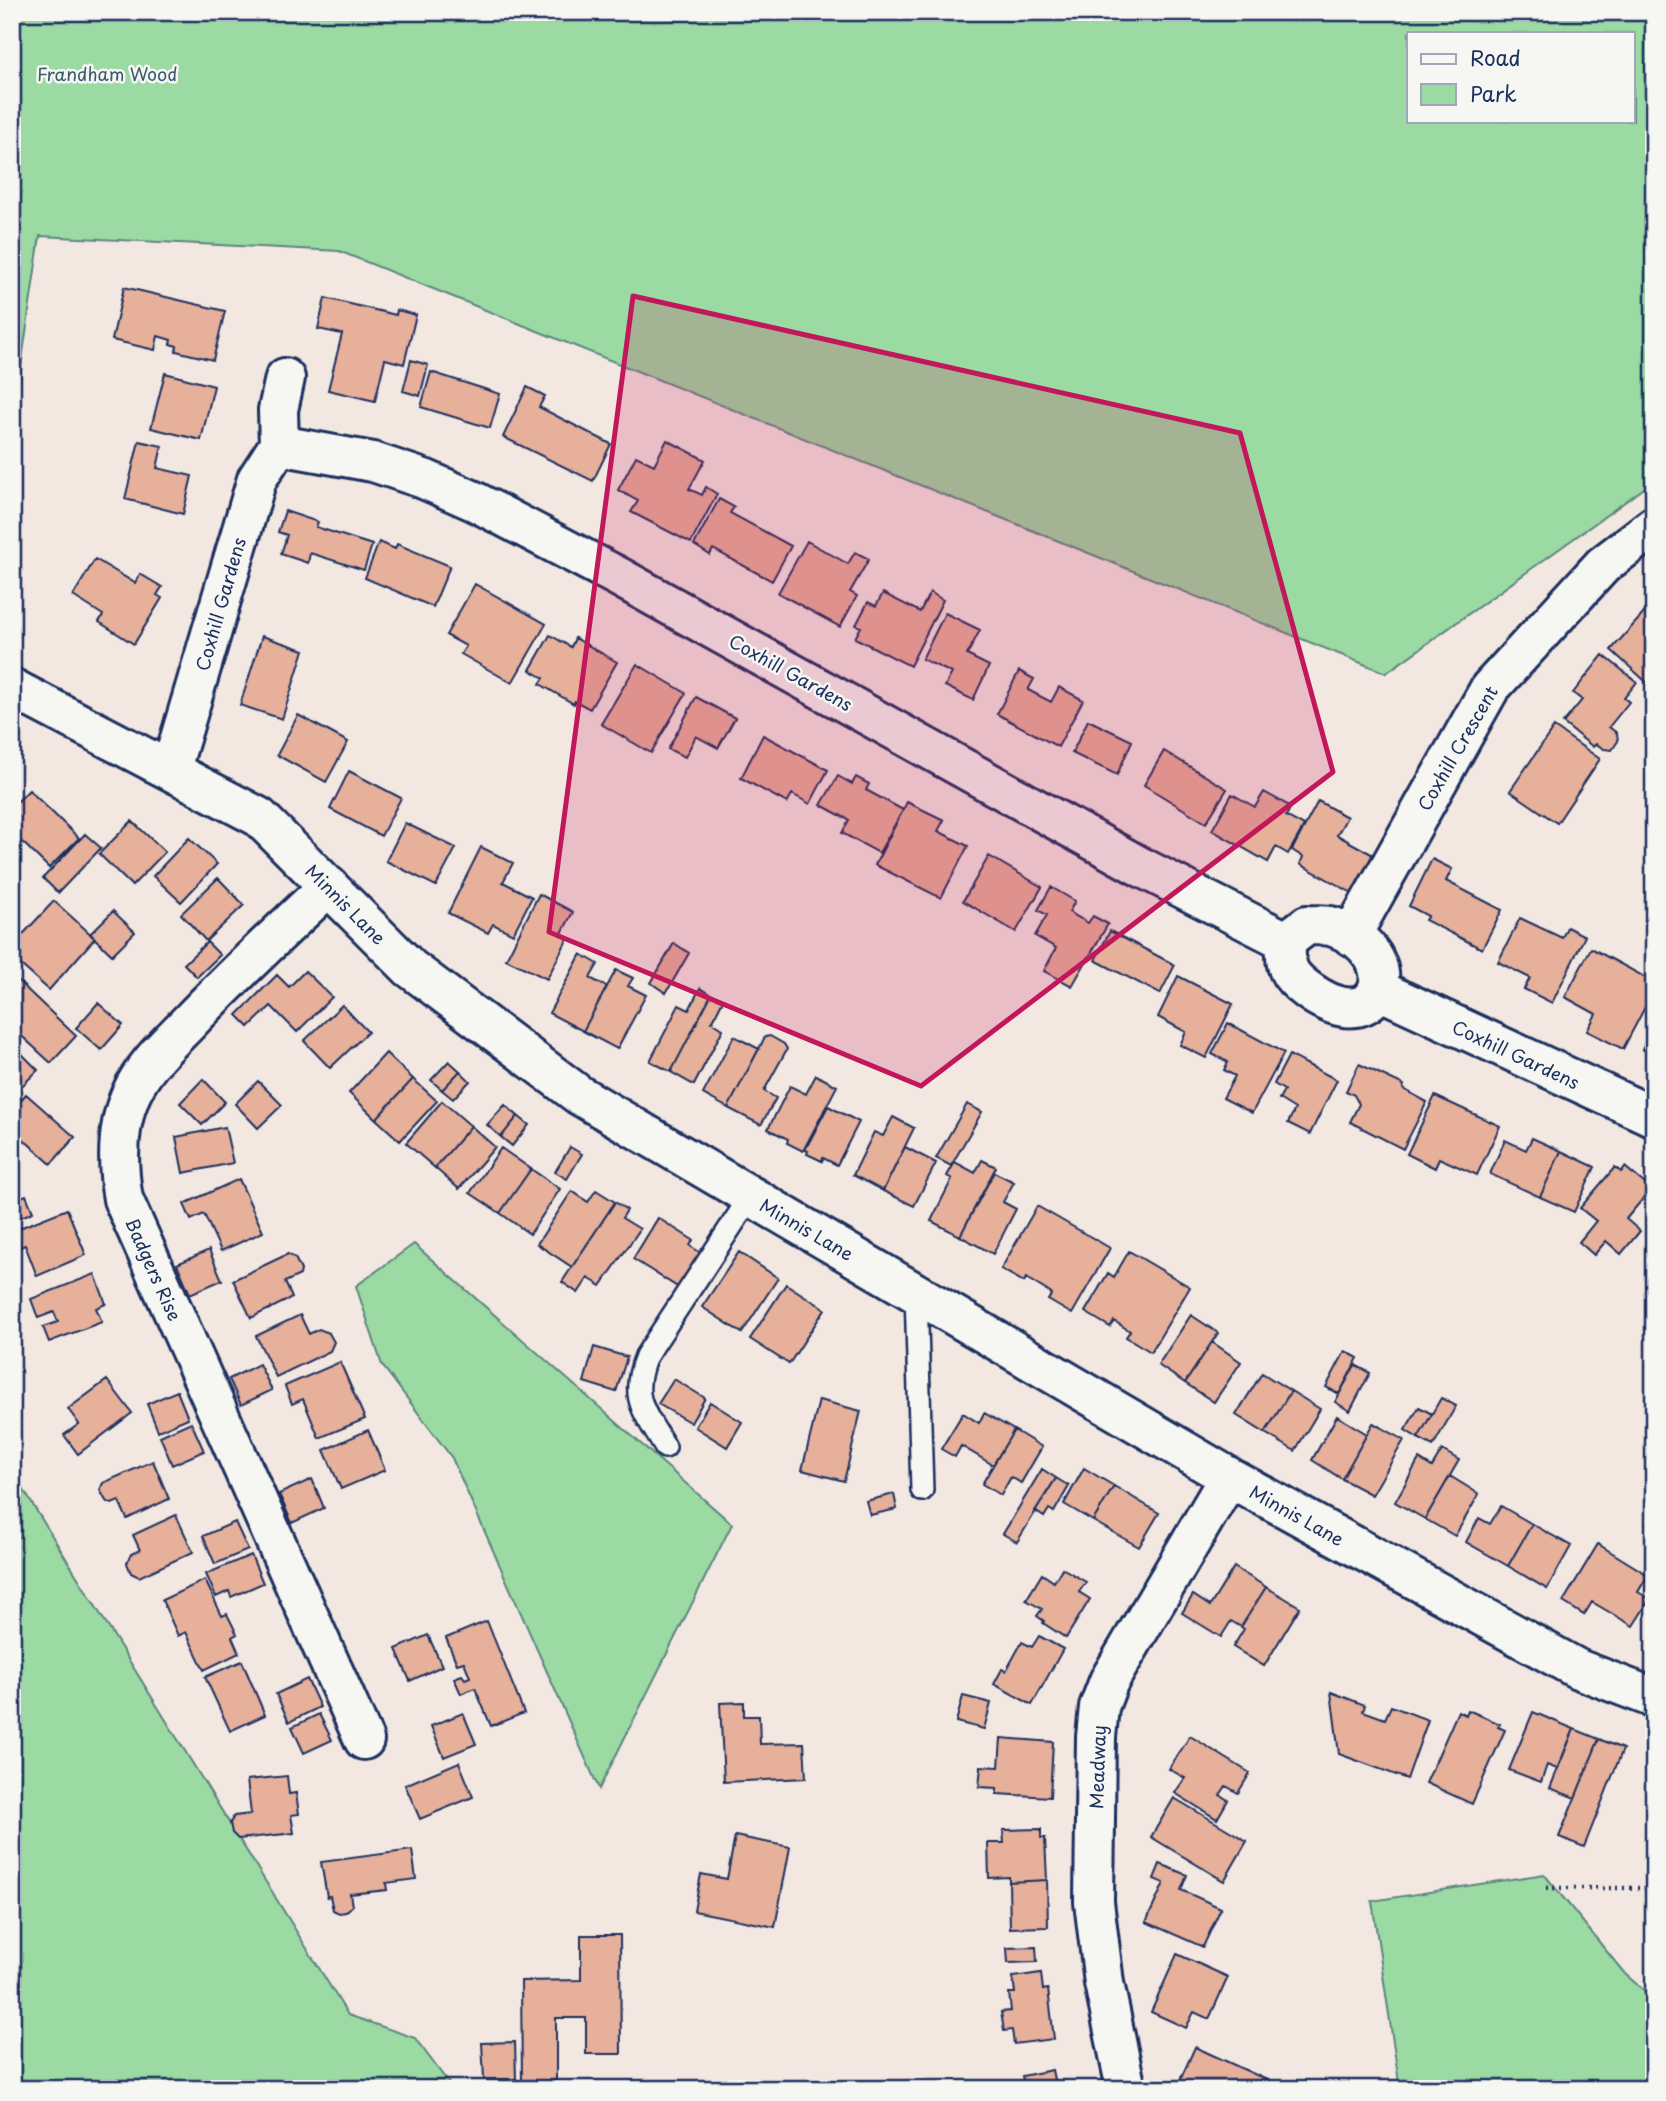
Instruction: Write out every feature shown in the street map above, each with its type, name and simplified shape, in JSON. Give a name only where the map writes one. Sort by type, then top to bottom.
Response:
[{"type":"street","points":[[279,444],[278,410],[285,378]]},
{"type":"street","name":"Coxhill Gardens","points":[[171,769],[257,479],[279,444],[373,462],[424,479],[474,501],[619,577],[1141,867],[1286,942]]},
{"type":"street","name":"Coxhill Crescent","points":[[1351,936],[1490,688],[1603,565],[1654,526]]},
{"type":"street","name":"Minnis Lane","points":[[12,688],[259,817],[410,968],[579,1095],[1229,1477],[1578,1670],[1654,1698]]},
{"type":"street","name":"Badgers Rise","points":[[329,886],[222,988],[150,1063],[131,1094],[122,1124],[118,1167],[122,1199],[361,1693],[364,1740]]},
{"type":"street","points":[[1307,925],[1331,926],[1351,936],[1373,954],[1381,972],[1378,990],[1366,1005],[1345,1009],[1322,1000],[1293,979],[1285,963],[1286,942],[1307,925]]},
{"type":"street","name":"Coxhill Gardens","points":[[1378,990],[1654,1116]]},
{"type":"street","name":"Meadway","points":[[1126,2089],[1104,1983],[1094,1902],[1096,1737],[1100,1707],[1109,1681],[1229,1477]]},
{"type":"lane","points":[[665,1447],[639,1402],[638,1375],[646,1356],[751,1196]]},
{"type":"lane","points":[[916,1293],[922,1490]]},
{"type":"path","points":[[1546,1888],[1654,1888]]},
{"type":"highlighted area","points":[[633,296],[1240,433],[1333,772],[921,1086],[549,932]]},
{"type":"green space","name":"Frandham Wood","points":[[12,12],[1654,12],[1654,481],[1386,673],[339,251],[40,236],[12,429]]},
{"type":"green space","points":[[414,1244],[732,1524],[599,1789],[452,1458],[382,1365],[356,1286]]},
{"type":"green space","points":[[12,1471],[348,2015],[415,2038],[453,2089],[12,2089]]},
{"type":"green space","points":[[1544,1874],[1625,1974],[1654,1999],[1654,2089],[1400,2089],[1372,1901]]},
{"type":"building","points":[[124,287],[225,311],[213,360],[176,351],[177,346],[170,344],[171,340],[158,336],[155,350],[112,340]]},
{"type":"building","points":[[325,298],[396,315],[397,310],[416,315],[404,364],[385,359],[375,401],[328,390],[342,334],[318,329]]},
{"type":"building","points":[[411,360],[428,365],[420,396],[403,391]]},
{"type":"building","points":[[431,372],[500,394],[490,428],[421,407]]},
{"type":"building","points":[[165,373],[214,386],[201,440],[151,428]]},
{"type":"building","points":[[527,387],[545,396],[539,407],[611,444],[593,481],[503,437]]},
{"type":"building","points":[[667,440],[705,460],[689,489],[702,495],[706,487],[717,494],[691,543],[631,512],[638,501],[618,490],[636,456],[654,465]]},
{"type":"building","points":[[139,441],[162,446],[157,468],[192,476],[183,514],[125,499]]},
{"type":"building","points":[[719,499],[734,507],[730,513],[791,546],[772,581],[713,549],[710,555],[694,545]]},
{"type":"building","points":[[285,511],[318,522],[316,527],[372,545],[364,570],[310,553],[308,563],[281,554],[287,535],[278,532]]},
{"type":"building","points":[[807,541],[848,564],[855,552],[869,559],[850,592],[857,596],[840,627],[778,593]]},
{"type":"building","points":[[379,542],[395,549],[397,544],[450,566],[433,607],[365,578]]},
{"type":"building","points":[[95,559],[135,583],[140,574],[162,587],[157,595],[162,598],[134,644],[99,622],[103,615],[73,596]]},
{"type":"building","points":[[475,584],[546,624],[512,683],[461,654],[466,646],[446,635]]},
{"type":"building","points":[[930,592],[943,600],[910,666],[855,638],[861,627],[856,625],[868,602],[876,606],[883,593],[920,612]]},
{"type":"building","points":[[1652,604],[1654,605],[1653,688],[1611,650]]},
{"type":"building","points":[[945,613],[980,630],[967,655],[989,666],[973,700],[945,686],[952,673],[922,659]]},
{"type":"building","points":[[550,635],[571,647],[575,638],[617,662],[590,709],[575,701],[574,704],[540,684],[544,678],[530,670]]},
{"type":"building","points":[[262,636],[304,650],[282,719],[240,705]]},
{"type":"building","points":[[1603,655],[1637,682],[1624,698],[1629,702],[1609,727],[1617,733],[1618,741],[1612,750],[1596,744],[1593,747],[1563,723],[1582,700],[1573,693]]},
{"type":"building","points":[[637,664],[686,693],[651,753],[601,724]]},
{"type":"building","points":[[1019,671],[1034,679],[1028,690],[1051,702],[1059,687],[1083,700],[1058,747],[997,714]]},
{"type":"building","points":[[696,697],[735,718],[718,748],[696,736],[685,757],[668,749]]},
{"type":"building","points":[[298,715],[348,742],[326,782],[277,755]]},
{"type":"building","points":[[1088,720],[1132,741],[1117,775],[1072,753]]},
{"type":"building","points":[[1554,727],[1600,759],[1557,823],[1510,791]]},
{"type":"building","points":[[763,735],[828,770],[810,804],[792,794],[787,803],[741,778]]},
{"type":"building","points":[[1164,751],[1227,789],[1206,823],[1144,785]]},
{"type":"building","points":[[349,771],[401,798],[381,836],[330,809]]},
{"type":"building","points":[[838,776],[852,784],[856,777],[869,784],[866,790],[903,810],[879,853],[842,833],[849,820],[821,805]]},
{"type":"building","points":[[29,790],[79,838],[49,868],[12,832],[12,807]]},
{"type":"building","points":[[1264,792],[1291,807],[1286,816],[1304,826],[1288,854],[1276,847],[1268,862],[1212,830],[1232,794],[1255,807]]},
{"type":"building","points":[[1318,801],[1347,817],[1337,835],[1375,856],[1354,894],[1300,864],[1303,857],[1292,850]]},
{"type":"building","points":[[907,802],[944,820],[938,831],[968,846],[941,898],[875,865]]},
{"type":"building","points":[[132,821],[165,852],[132,886],[99,854]]},
{"type":"building","points":[[405,823],[456,848],[436,886],[386,861]]},
{"type":"building","points":[[85,834],[101,848],[58,893],[43,878]]},
{"type":"building","points":[[189,838],[217,864],[181,902],[153,876]]},
{"type":"building","points":[[481,847],[513,863],[503,882],[532,897],[513,934],[493,924],[488,933],[448,913]]},
{"type":"building","points":[[989,856],[1042,887],[1016,932],[963,901]]},
{"type":"building","points":[[1432,859],[1452,869],[1446,881],[1502,910],[1482,949],[1425,920],[1428,916],[1409,906]]},
{"type":"building","points":[[218,878],[244,905],[206,941],[181,914]]},
{"type":"building","points":[[1051,887],[1075,901],[1069,912],[1088,923],[1093,916],[1108,924],[1072,986],[1044,971],[1056,948],[1035,936],[1047,915],[1038,910]]},
{"type":"building","points":[[539,894],[573,912],[561,935],[568,938],[547,979],[506,959]]},
{"type":"building","points":[[54,901],[95,938],[49,990],[12,957],[12,946]]},
{"type":"building","points":[[113,911],[135,932],[112,955],[90,934]]},
{"type":"building","points":[[1520,918],[1562,938],[1567,927],[1585,936],[1552,1003],[1524,989],[1530,978],[1498,962]]},
{"type":"building","points":[[1110,931],[1175,965],[1160,994],[1095,960]]},
{"type":"building","points":[[207,942],[220,955],[197,977],[184,964]]},
{"type":"building","points":[[674,943],[689,953],[666,993],[651,983]]},
{"type":"building","points":[[1591,948],[1654,982],[1654,990],[1623,1049],[1587,1031],[1596,1014],[1565,997]]},
{"type":"building","points":[[581,954],[598,964],[590,978],[607,987],[583,1031],[549,1013]]},
{"type":"building","points":[[616,970],[633,978],[628,986],[646,995],[617,1049],[583,1031]]},
{"type":"building","points":[[305,971],[332,997],[297,1032],[271,1006],[249,1027],[237,1015],[277,975],[289,987]]},
{"type":"building","points":[[1178,976],[1233,1004],[1206,1058],[1180,1045],[1186,1032],[1158,1017]]},
{"type":"building","points":[[17,980],[76,1036],[51,1063],[12,1027],[12,985]]},
{"type":"building","points":[[700,988],[711,995],[671,1072],[650,1061],[679,1005],[689,1010]]},
{"type":"building","points":[[711,995],[723,1000],[712,1022],[723,1029],[694,1085],[671,1072]]},
{"type":"building","points":[[98,1003],[123,1025],[101,1050],[76,1028]]},
{"type":"building","points":[[342,1005],[368,1032],[330,1068],[304,1041]]},
{"type":"building","points":[[1228,1023],[1284,1053],[1252,1113],[1223,1098],[1235,1076],[1224,1070],[1228,1062],[1212,1054]]},
{"type":"building","points":[[1654,1024],[1654,1055],[1642,1049]]},
{"type":"building","points":[[734,1036],[759,1049],[728,1108],[703,1094]]},
{"type":"building","points":[[770,1036],[784,1044],[787,1049],[764,1091],[776,1098],[761,1125],[728,1108],[765,1037]]},
{"type":"building","points":[[12,1044],[38,1070],[16,1092],[12,1089]]},
{"type":"building","points":[[386,1053],[413,1079],[376,1119],[349,1093]]},
{"type":"building","points":[[1289,1055],[1337,1080],[1310,1134],[1288,1123],[1295,1109],[1279,1099],[1284,1090],[1274,1084]]},
{"type":"building","points":[[449,1061],[460,1071],[442,1090],[431,1080]]},
{"type":"building","points":[[1359,1064],[1404,1085],[1403,1089],[1427,1102],[1403,1149],[1350,1122],[1359,1104],[1354,1095],[1346,1091]]},
{"type":"building","points":[[460,1071],[470,1081],[453,1099],[442,1090]]},
{"type":"building","points":[[816,1075],[837,1086],[803,1151],[787,1143],[788,1139],[768,1129],[790,1086],[806,1094]]},
{"type":"building","points":[[203,1079],[225,1102],[202,1125],[180,1103]]},
{"type":"building","points":[[413,1079],[437,1101],[400,1141],[376,1119]]},
{"type":"building","points":[[258,1081],[282,1105],[258,1128],[235,1104]]},
{"type":"building","points":[[26,1094],[75,1137],[51,1164],[12,1129],[12,1110]]},
{"type":"building","points":[[1435,1096],[1500,1126],[1477,1175],[1439,1158],[1435,1168],[1407,1154]]},
{"type":"building","points":[[442,1101],[471,1126],[435,1168],[406,1143]]},
{"type":"building","points":[[967,1104],[982,1112],[951,1166],[936,1158]]},
{"type":"building","points":[[505,1105],[518,1116],[501,1137],[487,1125]]},
{"type":"building","points":[[828,1106],[859,1122],[837,1165],[807,1154],[808,1151],[805,1150]]},
{"type":"building","points":[[518,1116],[529,1125],[512,1146],[501,1137]]},
{"type":"building","points":[[893,1117],[914,1128],[883,1191],[853,1175],[874,1132],[883,1136]]},
{"type":"building","points":[[471,1126],[495,1147],[459,1189],[435,1168]]},
{"type":"building","points":[[225,1127],[233,1163],[183,1173],[176,1137]]},
{"type":"building","points":[[1532,1138],[1561,1151],[1540,1197],[1490,1174],[1505,1140],[1526,1150]]},
{"type":"building","points":[[570,1147],[582,1154],[567,1179],[555,1172]]},
{"type":"building","points":[[905,1147],[936,1163],[914,1206],[883,1191]]},
{"type":"building","points":[[501,1148],[531,1169],[500,1213],[470,1193]]},
{"type":"building","points":[[1561,1151],[1595,1167],[1574,1212],[1540,1197]]},
{"type":"building","points":[[982,1160],[996,1167],[960,1236],[931,1221],[952,1179],[947,1176],[955,1162],[975,1173]]},
{"type":"building","points":[[1615,1167],[1621,1172],[1625,1167],[1651,1189],[1626,1219],[1640,1231],[1621,1254],[1606,1241],[1594,1255],[1579,1242],[1596,1221],[1580,1208]]},
{"type":"building","points":[[531,1169],[560,1189],[530,1234],[500,1213]]},
{"type":"building","points":[[994,1172],[1014,1182],[1003,1202],[1016,1209],[993,1254],[960,1236]]},
{"type":"building","points":[[239,1179],[263,1232],[221,1251],[204,1214],[191,1220],[184,1204]]},
{"type":"building","points":[[12,1189],[17,1199],[26,1195],[33,1212],[12,1221]]},
{"type":"building","points":[[596,1190],[615,1202],[572,1267],[537,1244],[572,1191],[588,1202]]},
{"type":"building","points":[[615,1202],[627,1210],[622,1218],[640,1229],[601,1286],[588,1278],[578,1293],[562,1282]]},
{"type":"building","points":[[1037,1206],[1110,1248],[1072,1314],[1048,1300],[1052,1294],[1026,1278],[1024,1282],[1001,1269]]},
{"type":"building","points":[[67,1209],[86,1255],[37,1276],[25,1245],[12,1250],[12,1231]]},
{"type":"building","points":[[658,1218],[693,1240],[690,1246],[709,1258],[687,1293],[633,1259]]},
{"type":"building","points":[[209,1250],[222,1280],[190,1294],[177,1264]]},
{"type":"building","points":[[1129,1251],[1190,1287],[1151,1352],[1126,1337],[1130,1331],[1114,1321],[1110,1327],[1085,1312],[1108,1273],[1114,1277]]},
{"type":"building","points":[[739,1252],[778,1278],[742,1333],[702,1307]]},
{"type":"building","points":[[288,1254],[295,1258],[301,1270],[300,1275],[285,1282],[292,1298],[251,1318],[233,1280]]},
{"type":"building","points":[[95,1274],[106,1304],[96,1308],[102,1322],[49,1342],[43,1327],[58,1322],[54,1312],[38,1318],[31,1299]]},
{"type":"building","points":[[786,1284],[825,1309],[789,1364],[750,1339]]},
{"type":"building","points":[[300,1315],[309,1334],[319,1329],[329,1333],[334,1342],[330,1351],[276,1377],[256,1336]]},
{"type":"building","points":[[1191,1315],[1218,1333],[1185,1383],[1158,1365]]},
{"type":"building","points":[[1212,1342],[1241,1362],[1214,1402],[1185,1383]]},
{"type":"building","points":[[594,1347],[627,1357],[616,1392],[584,1382]]},
{"type":"building","points":[[1345,1351],[1358,1358],[1339,1394],[1326,1387]]},
{"type":"building","points":[[340,1362],[365,1419],[319,1438],[303,1399],[292,1404],[285,1386]]},
{"type":"building","points":[[259,1364],[272,1390],[241,1405],[229,1379]]},
{"type":"building","points":[[1355,1365],[1370,1373],[1350,1411],[1335,1402]]},
{"type":"building","points":[[1262,1373],[1291,1391],[1265,1433],[1236,1415]]},
{"type":"building","points":[[674,1379],[705,1398],[691,1423],[658,1404]]},
{"type":"building","points":[[107,1380],[132,1413],[78,1454],[64,1435],[79,1424],[68,1409]]},
{"type":"building","points":[[177,1391],[188,1418],[158,1431],[147,1404]]},
{"type":"building","points":[[1291,1391],[1320,1409],[1295,1451],[1265,1433]]},
{"type":"building","points":[[1441,1398],[1456,1406],[1433,1446],[1418,1438]]},
{"type":"building","points":[[819,1400],[861,1411],[844,1481],[802,1470]]},
{"type":"building","points":[[710,1402],[742,1422],[727,1447],[695,1427]]},
{"type":"building","points":[[1419,1407],[1432,1414],[1418,1438],[1405,1430]]},
{"type":"building","points":[[963,1413],[979,1423],[984,1413],[1014,1430],[993,1465],[961,1446],[955,1457],[941,1449]]},
{"type":"building","points":[[1337,1416],[1367,1434],[1342,1479],[1312,1460]]},
{"type":"building","points":[[191,1422],[204,1451],[172,1465],[160,1436]]},
{"type":"building","points":[[1373,1423],[1404,1440],[1372,1495],[1342,1479]]},
{"type":"building","points":[[368,1430],[385,1470],[341,1489],[324,1450]]},
{"type":"building","points":[[1014,1430],[1042,1447],[1021,1483],[1011,1477],[1001,1495],[982,1484]]},
{"type":"building","points":[[1442,1450],[1459,1460],[1425,1519],[1395,1502],[1419,1459],[1432,1467]]},
{"type":"building","points":[[153,1461],[169,1499],[127,1519],[119,1501],[112,1504],[106,1501],[100,1490],[103,1483]]},
{"type":"building","points":[[1084,1468],[1114,1486],[1093,1521],[1064,1504]]},
{"type":"building","points":[[1042,1469],[1056,1478],[1017,1542],[1003,1534]]},
{"type":"building","points":[[1450,1476],[1479,1494],[1455,1536],[1425,1519]]},
{"type":"building","points":[[1056,1478],[1069,1486],[1054,1512],[1049,1509],[1044,1517],[1035,1511]]},
{"type":"building","points":[[312,1479],[324,1508],[292,1523],[279,1494]]},
{"type":"building","points":[[1114,1486],[1159,1513],[1139,1547],[1093,1521]]},
{"type":"building","points":[[894,1494],[897,1509],[870,1515],[866,1501]]},
{"type":"building","points":[[1501,1506],[1532,1524],[1508,1566],[1466,1542],[1479,1518],[1490,1524]]},
{"type":"building","points":[[176,1515],[193,1552],[139,1577],[131,1573],[127,1563],[131,1554],[140,1550],[133,1535]]},
{"type":"building","points":[[235,1522],[248,1550],[215,1564],[203,1536]]},
{"type":"building","points":[[1532,1524],[1571,1546],[1547,1589],[1508,1566]]},
{"type":"building","points":[[1598,1544],[1648,1575],[1638,1592],[1650,1599],[1633,1626],[1592,1602],[1584,1615],[1563,1602]]},
{"type":"building","points":[[251,1555],[263,1583],[231,1597],[229,1591],[216,1597],[206,1574]]},
{"type":"building","points":[[1234,1567],[1266,1587],[1241,1627],[1231,1621],[1221,1637],[1182,1613],[1193,1595],[1210,1606]]},
{"type":"building","points":[[1062,1568],[1086,1582],[1079,1592],[1090,1599],[1066,1638],[1043,1623],[1037,1616],[1042,1609],[1026,1600],[1042,1574],[1054,1582]]},
{"type":"building","points":[[205,1580],[222,1616],[227,1614],[237,1634],[232,1637],[239,1653],[204,1670],[186,1632],[178,1636],[162,1600]]},
{"type":"building","points":[[1266,1587],[1300,1607],[1264,1666],[1233,1647],[1244,1629],[1241,1627]]},
{"type":"building","points":[[487,1621],[524,1713],[491,1726],[475,1688],[461,1694],[454,1678],[462,1675],[465,1679],[470,1677],[464,1662],[457,1664],[446,1638]]},
{"type":"building","points":[[428,1635],[442,1666],[410,1681],[396,1649]]},
{"type":"building","points":[[1039,1636],[1063,1649],[1032,1705],[994,1684],[1002,1669],[1006,1671],[1022,1642],[1032,1647]]},
{"type":"building","points":[[242,1661],[265,1715],[230,1731],[205,1677]]},
{"type":"building","points":[[307,1679],[320,1707],[289,1722],[276,1694]]},
{"type":"building","points":[[1331,1692],[1365,1705],[1363,1711],[1385,1719],[1391,1706],[1428,1720],[1407,1779],[1339,1754]]},
{"type":"building","points":[[963,1696],[991,1703],[984,1729],[956,1722]]},
{"type":"building","points":[[744,1702],[744,1716],[759,1716],[760,1744],[804,1743],[806,1778],[724,1782],[720,1703]]},
{"type":"building","points":[[1468,1710],[1500,1724],[1498,1727],[1505,1730],[1472,1804],[1426,1783],[1458,1711],[1466,1715]]},
{"type":"building","points":[[1533,1712],[1574,1729],[1557,1769],[1547,1765],[1541,1782],[1509,1770]]},
{"type":"building","points":[[463,1713],[476,1744],[444,1757],[431,1726]]},
{"type":"building","points":[[319,1714],[332,1740],[304,1753],[292,1727]]},
{"type":"building","points":[[1574,1729],[1599,1739],[1575,1798],[1550,1788]]},
{"type":"building","points":[[1190,1736],[1250,1773],[1238,1793],[1226,1786],[1220,1795],[1228,1800],[1217,1819],[1175,1793],[1185,1778],[1169,1769]]},
{"type":"building","points":[[1001,1738],[1053,1742],[1050,1797],[997,1794],[997,1788],[979,1787],[981,1766],[999,1767]]},
{"type":"building","points":[[1599,1739],[1623,1749],[1584,1847],[1559,1837]]},
{"type":"building","points":[[459,1762],[473,1797],[420,1819],[405,1785]]},
{"type":"building","points":[[287,1776],[289,1794],[296,1793],[299,1814],[291,1815],[294,1833],[238,1839],[232,1833],[230,1823],[234,1816],[251,1814],[247,1780]]},
{"type":"building","points":[[1174,1798],[1247,1841],[1224,1881],[1151,1837]]},
{"type":"building","points":[[1041,1829],[1041,1838],[1045,1838],[1047,1880],[1009,1882],[1009,1877],[989,1878],[988,1843],[1004,1843],[1003,1830]]},
{"type":"building","points":[[735,1836],[790,1847],[775,1927],[694,1911],[701,1874],[727,1879]]},
{"type":"building","points":[[412,1850],[416,1879],[386,1883],[387,1890],[350,1894],[352,1906],[346,1912],[333,1910],[330,1896],[327,1897],[321,1862]]},
{"type":"building","points":[[1160,1864],[1187,1875],[1181,1890],[1221,1908],[1203,1947],[1146,1922],[1164,1883],[1154,1879]]},
{"type":"building","points":[[1047,1880],[1048,1927],[1010,1928],[1009,1882]]},
{"type":"building","points":[[581,1935],[620,1935],[621,2054],[586,2054],[586,2018],[556,2018],[556,2081],[522,2082],[521,1981],[581,1980]]},
{"type":"building","points":[[1036,1947],[1037,1962],[1008,1963],[1007,1948]]},
{"type":"building","points":[[1177,1954],[1228,1977],[1209,2019],[1194,2012],[1186,2028],[1151,2012]]},
{"type":"building","points":[[1041,1973],[1043,1990],[1048,1989],[1054,2039],[1014,2044],[1012,2030],[1004,2031],[1001,2012],[1011,2011],[1009,1993],[1015,1993],[1013,1977]]},
{"type":"building","points":[[515,2042],[516,2079],[484,2079],[482,2043]]},
{"type":"building","points":[[1195,2047],[1278,2085],[1276,2089],[1176,2089]]},
{"type":"building","points":[[1052,2070],[1056,2089],[1025,2089],[1022,2076]]}]
